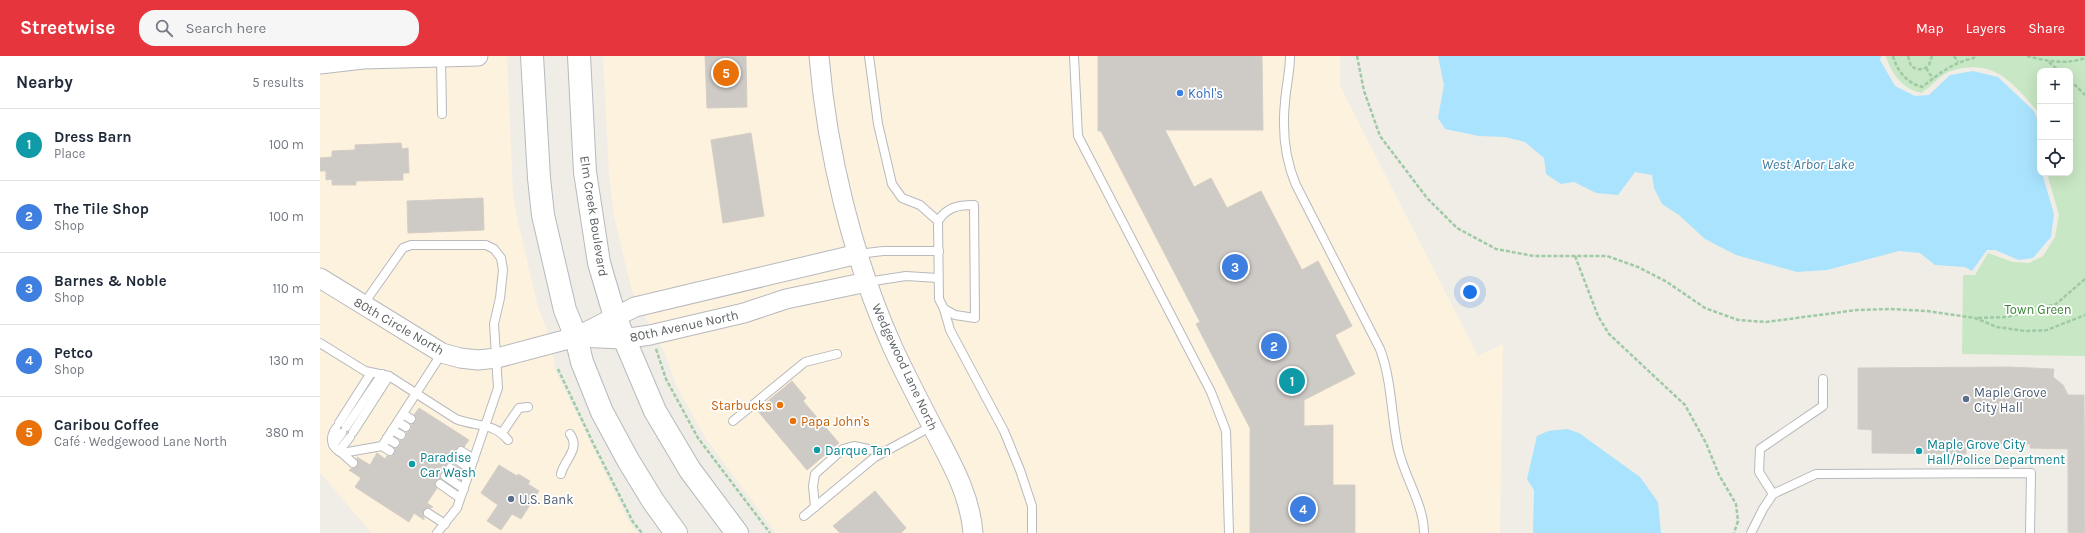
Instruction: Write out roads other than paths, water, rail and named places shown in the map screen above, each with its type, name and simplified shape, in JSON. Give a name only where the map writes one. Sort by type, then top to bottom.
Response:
[{"type":"main road","points":[[532,56],[539,178],[543,215],[565,310],[576,337],[582,362],[602,412],[628,460],[653,501],[676,533]]},
{"type":"main road","name":"Elm Creek Boulevard","points":[[579,56],[585,172],[599,263],[615,317],[623,339],[655,411],[690,470],[737,533]]},
{"type":"street","points":[[320,64],[356,60],[478,56]]},
{"type":"street","name":"Wedgewood Lane North","points":[[819,56],[832,148],[858,254],[867,282],[893,347],[962,484],[972,521],[973,533]]},
{"type":"street","name":"80th Avenue North","points":[[576,337],[636,307],[858,254]]},
{"type":"street","name":"80th Circle North","points":[[320,278],[442,353],[460,358],[478,360],[497,358],[576,337]]},
{"type":"street","name":"80th Avenue North","points":[[576,337],[623,339],[650,335],[744,313],[786,299],[867,282]]},
{"type":"lane","points":[[869,56],[878,124],[892,184],[902,198],[920,205],[938,221]]},
{"type":"lane","points":[[1074,56],[1076,121],[1078,136],[1211,392],[1225,423],[1229,533]]},
{"type":"lane","points":[[1290,56],[1290,74],[1285,103],[1284,134],[1288,167],[1380,349],[1386,366],[1399,449],[1418,505],[1424,533]]},
{"type":"lane","points":[[441,57],[442,114]]},
{"type":"lane","points":[[944,309],[955,315],[975,318],[974,205],[951,207],[938,221],[939,299],[944,309],[950,330],[1004,431],[1020,470],[1032,506],[1032,533]]},
{"type":"lane","points":[[363,305],[403,248],[411,246],[486,245],[494,249],[501,258],[503,270],[500,298],[494,324],[498,388],[457,508],[437,533]]},
{"type":"lane","points":[[858,254],[883,251],[939,251]]},
{"type":"lane","points":[[867,282],[906,276],[938,278]]},
{"type":"lane","points":[[320,343],[371,373],[385,375],[456,419],[465,423],[485,425],[502,433],[508,440]]},
{"type":"lane","points":[[380,446],[417,394],[442,353]]},
{"type":"lane","points":[[733,421],[805,362],[837,354]]},
{"type":"lane","points":[[338,450],[344,430],[371,373]]},
{"type":"lane","points":[[353,463],[338,450],[331,436],[344,430],[385,375]]},
{"type":"lane","points":[[1773,494],[1759,472],[1760,449],[1823,406],[1823,379]]},
{"type":"lane","points":[[502,433],[519,408],[528,407]]},
{"type":"lane","points":[[403,414],[411,419]]},
{"type":"lane","points":[[398,422],[406,427]]},
{"type":"lane","points":[[804,516],[882,452],[932,426]]},
{"type":"lane","points":[[392,430],[401,435]]},
{"type":"lane","points":[[562,474],[563,465],[574,450],[574,438],[570,434]]},
{"type":"lane","points":[[387,438],[395,443]]},
{"type":"lane","points":[[338,450],[380,446],[390,451]]},
{"type":"lane","points":[[815,507],[813,486],[815,474],[843,449],[854,446],[882,452]]},
{"type":"lane","points":[[462,451],[474,459]]},
{"type":"lane","points":[[456,459],[470,469]]},
{"type":"lane","points":[[450,468],[467,478]]},
{"type":"lane","points":[[1751,533],[1763,509],[1773,494],[1816,474],[2031,473],[2030,533]]},
{"type":"lane","points":[[445,476],[464,489]]},
{"type":"lane","points":[[440,484],[460,498]]},
{"type":"lane","points":[[428,513],[445,524]]},
{"type":"water","name":"West Arbor Lake","points":[[1438,56],[1881,56],[1880,60],[1895,86],[1915,96],[1929,95],[1950,75],[1973,71],[1998,77],[2034,111],[2037,118],[2037,176],[2043,176],[2054,214],[2051,237],[2033,258],[2019,260],[1995,250],[1987,250],[1972,271],[1965,267],[1935,265],[1920,253],[1899,251],[1827,270],[1797,272],[1736,255],[1705,239],[1679,215],[1662,204],[1654,188],[1652,175],[1635,172],[1618,195],[1596,193],[1574,182],[1561,184],[1546,174],[1544,158],[1525,142],[1505,137],[1479,136],[1445,129],[1438,118],[1444,85]]},
{"type":"water","points":[[1567,429],[1579,433],[1640,477],[1658,502],[1661,533],[1533,533],[1534,490],[1527,479],[1537,436],[1548,431]]},
{"type":"place","name":"Caribou Coffee","points":[[726,73]]},
{"type":"place","name":"Kohl's","points":[[1180,93]]},
{"type":"place","name":"Barnes & Noble","points":[[1235,267]]},
{"type":"place","name":"The Tile Shop","points":[[1274,346]]},
{"type":"place","name":"Dress Barn","points":[[1292,381]]},
{"type":"place","name":"Maple Grove City Hall","points":[[1966,399]]},
{"type":"place","name":"Starbucks","points":[[780,405]]},
{"type":"place","name":"Papa John's","points":[[793,421]]},
{"type":"place","name":"Darque Tan","points":[[817,450]]},
{"type":"place","name":"Maple Grove City Hall/Police Department","points":[[1919,451]]},
{"type":"place","name":"Paradise Car Wash","points":[[412,464]]},
{"type":"place","name":"U.S. Bank","points":[[511,499]]},
{"type":"place","name":"Petco","points":[[1303,509]]},
{"type":"park label","name":"Town Green","points":[[2038,309]]}]
